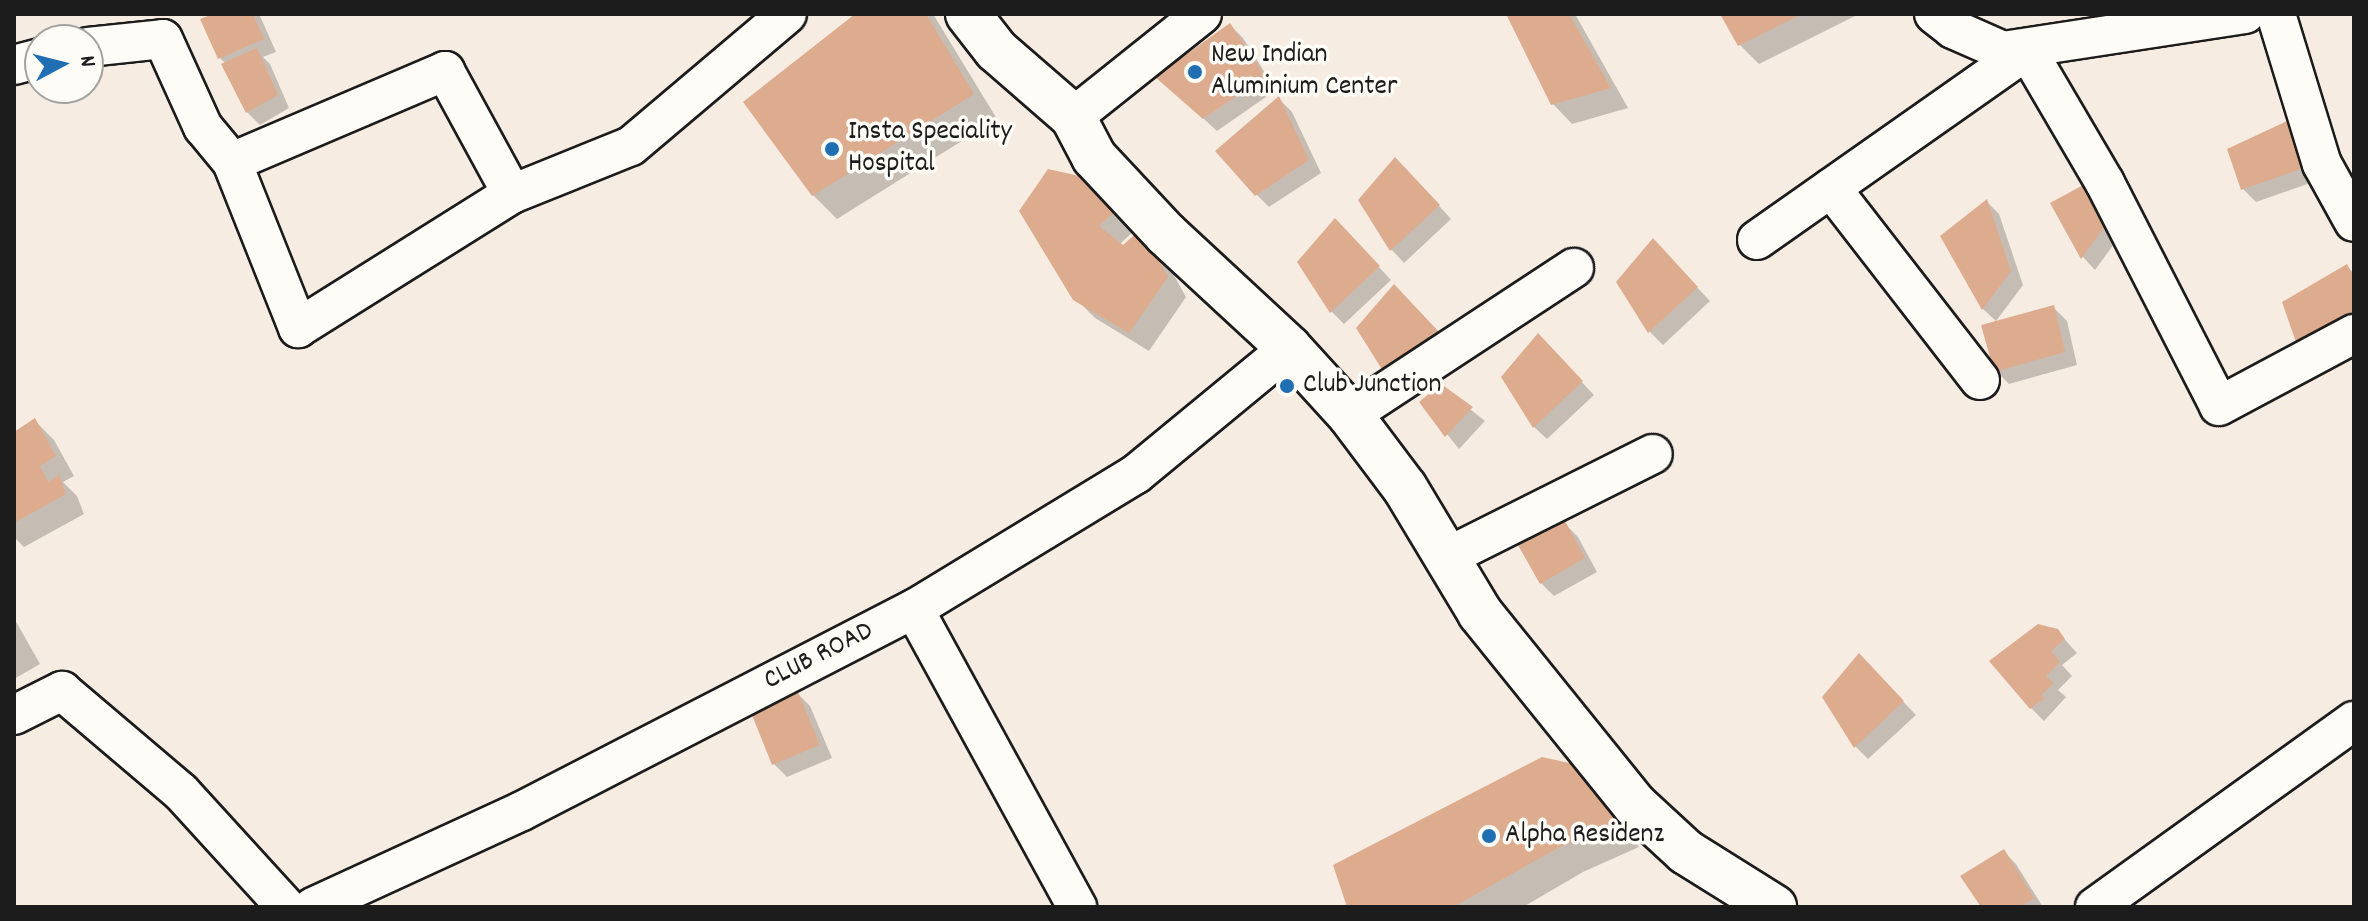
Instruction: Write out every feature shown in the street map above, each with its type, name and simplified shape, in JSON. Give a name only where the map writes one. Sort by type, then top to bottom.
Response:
[{"type":"main road","points":[[968,14],[996,50],[1073,117],[1094,157],[1166,234],[1289,348],[1350,415],[1405,488],[1480,613],[1635,805],[1686,852],[1754,903]]},
{"type":"street","points":[[104,45],[163,39],[203,127],[232,162],[298,328],[512,194],[631,146],[787,14]]},
{"type":"street","points":[[1073,117],[1202,14]]},
{"type":"street","points":[[1934,14],[1953,29],[2003,51],[2027,50],[2245,14]]},
{"type":"street","points":[[2276,14],[2322,164],[2354,222]]},
{"type":"street","points":[[1757,240],[2027,50]]},
{"type":"street","points":[[2027,50],[2105,183],[2219,406],[2354,334]]},
{"type":"street","points":[[232,162],[445,71],[512,194]]},
{"type":"street","points":[[1831,188],[1980,380]]},
{"type":"street","points":[[1350,415],[1574,268]]},
{"type":"street","name":"CLUB ROAD","points":[[313,907],[522,811],[914,609],[1136,474],[1289,348]]},
{"type":"street","points":[[1447,557],[1653,454]]},
{"type":"street","points":[[914,609],[1077,907]]},
{"type":"street","points":[[14,715],[62,691],[181,792],[286,907]]},
{"type":"street","points":[[2095,907],[2354,721]]},
{"type":"building","points":[[213,14],[253,14],[264,39],[218,59],[200,19]]},
{"type":"building","name":"Insta Speciality Hospital","points":[[855,14],[926,14],[974,94],[812,196],[743,102]]},
{"type":"building","points":[[1506,14],[1569,14],[1611,88],[1551,105]]},
{"type":"building","points":[[1720,14],[1802,14],[1738,46]]},
{"type":"building","points":[[1230,23],[1265,76],[1203,119],[1155,77]]},
{"type":"building","points":[[257,48],[278,95],[246,113],[221,64]]},
{"type":"building","points":[[1279,96],[1309,160],[1255,196],[1215,151]]},
{"type":"building","points":[[2287,121],[2304,168],[2241,190],[2227,149]]},
{"type":"building","points":[[1395,157],[1440,205],[1390,251],[1358,200]]},
{"type":"building","points":[[1048,169],[1093,179],[1120,207],[1099,226],[1123,245],[1141,229],[1168,277],[1129,333],[1073,300],[1019,211]]},
{"type":"building","points":[[2085,184],[2107,223],[2081,259],[2050,203]]},
{"type":"building","points":[[1987,199],[2011,271],[1982,310],[1940,236]]},
{"type":"building","points":[[1335,218],[1380,266],[1330,313],[1297,262]]},
{"type":"building","points":[[1653,238],[1698,287],[1648,333],[1616,282]]},
{"type":"building","points":[[2347,264],[2354,277],[2354,311],[2296,342],[2282,302]]},
{"type":"building","points":[[1394,284],[1439,332],[1388,379],[1356,328]]},
{"type":"building","points":[[2054,305],[2065,352],[1994,372],[1981,325]]},
{"type":"building","points":[[1538,333],[1583,381],[1533,428],[1501,377]]},
{"type":"building","points":[[1441,384],[1473,407],[1445,437],[1419,402]]},
{"type":"building","points":[[35,418],[56,456],[40,466],[48,482],[59,475],[66,494],[14,523],[14,432]]},
{"type":"building","points":[[1565,521],[1585,558],[1540,584],[1514,538],[1535,526],[1540,535]]},
{"type":"building","points":[[2038,624],[2058,629],[2065,639],[2051,651],[2060,662],[2046,676],[2054,683],[2041,695],[2045,698],[2030,709],[1989,661]]},
{"type":"building","points":[[1859,653],[1904,701],[1854,748],[1822,697]]},
{"type":"building","points":[[797,690],[820,745],[772,765],[750,710]]},
{"type":"building","name":"Alpha Residenz","points":[[1542,757],[1583,766],[1617,823],[1558,848],[1453,907],[1347,907],[1333,865]]},
{"type":"building","points":[[2004,849],[2034,898],[2020,907],[1981,907],[1960,876]]},
{"type":"place","name":"New Indian Aluminium Center","points":[[1195,72]]},
{"type":"place","name":"Insta Speciality Hospital","points":[[832,149]]},
{"type":"place","name":"Club Junction","points":[[1287,386]]},
{"type":"place","name":"Alpha Residenz","points":[[1489,836]]}]
